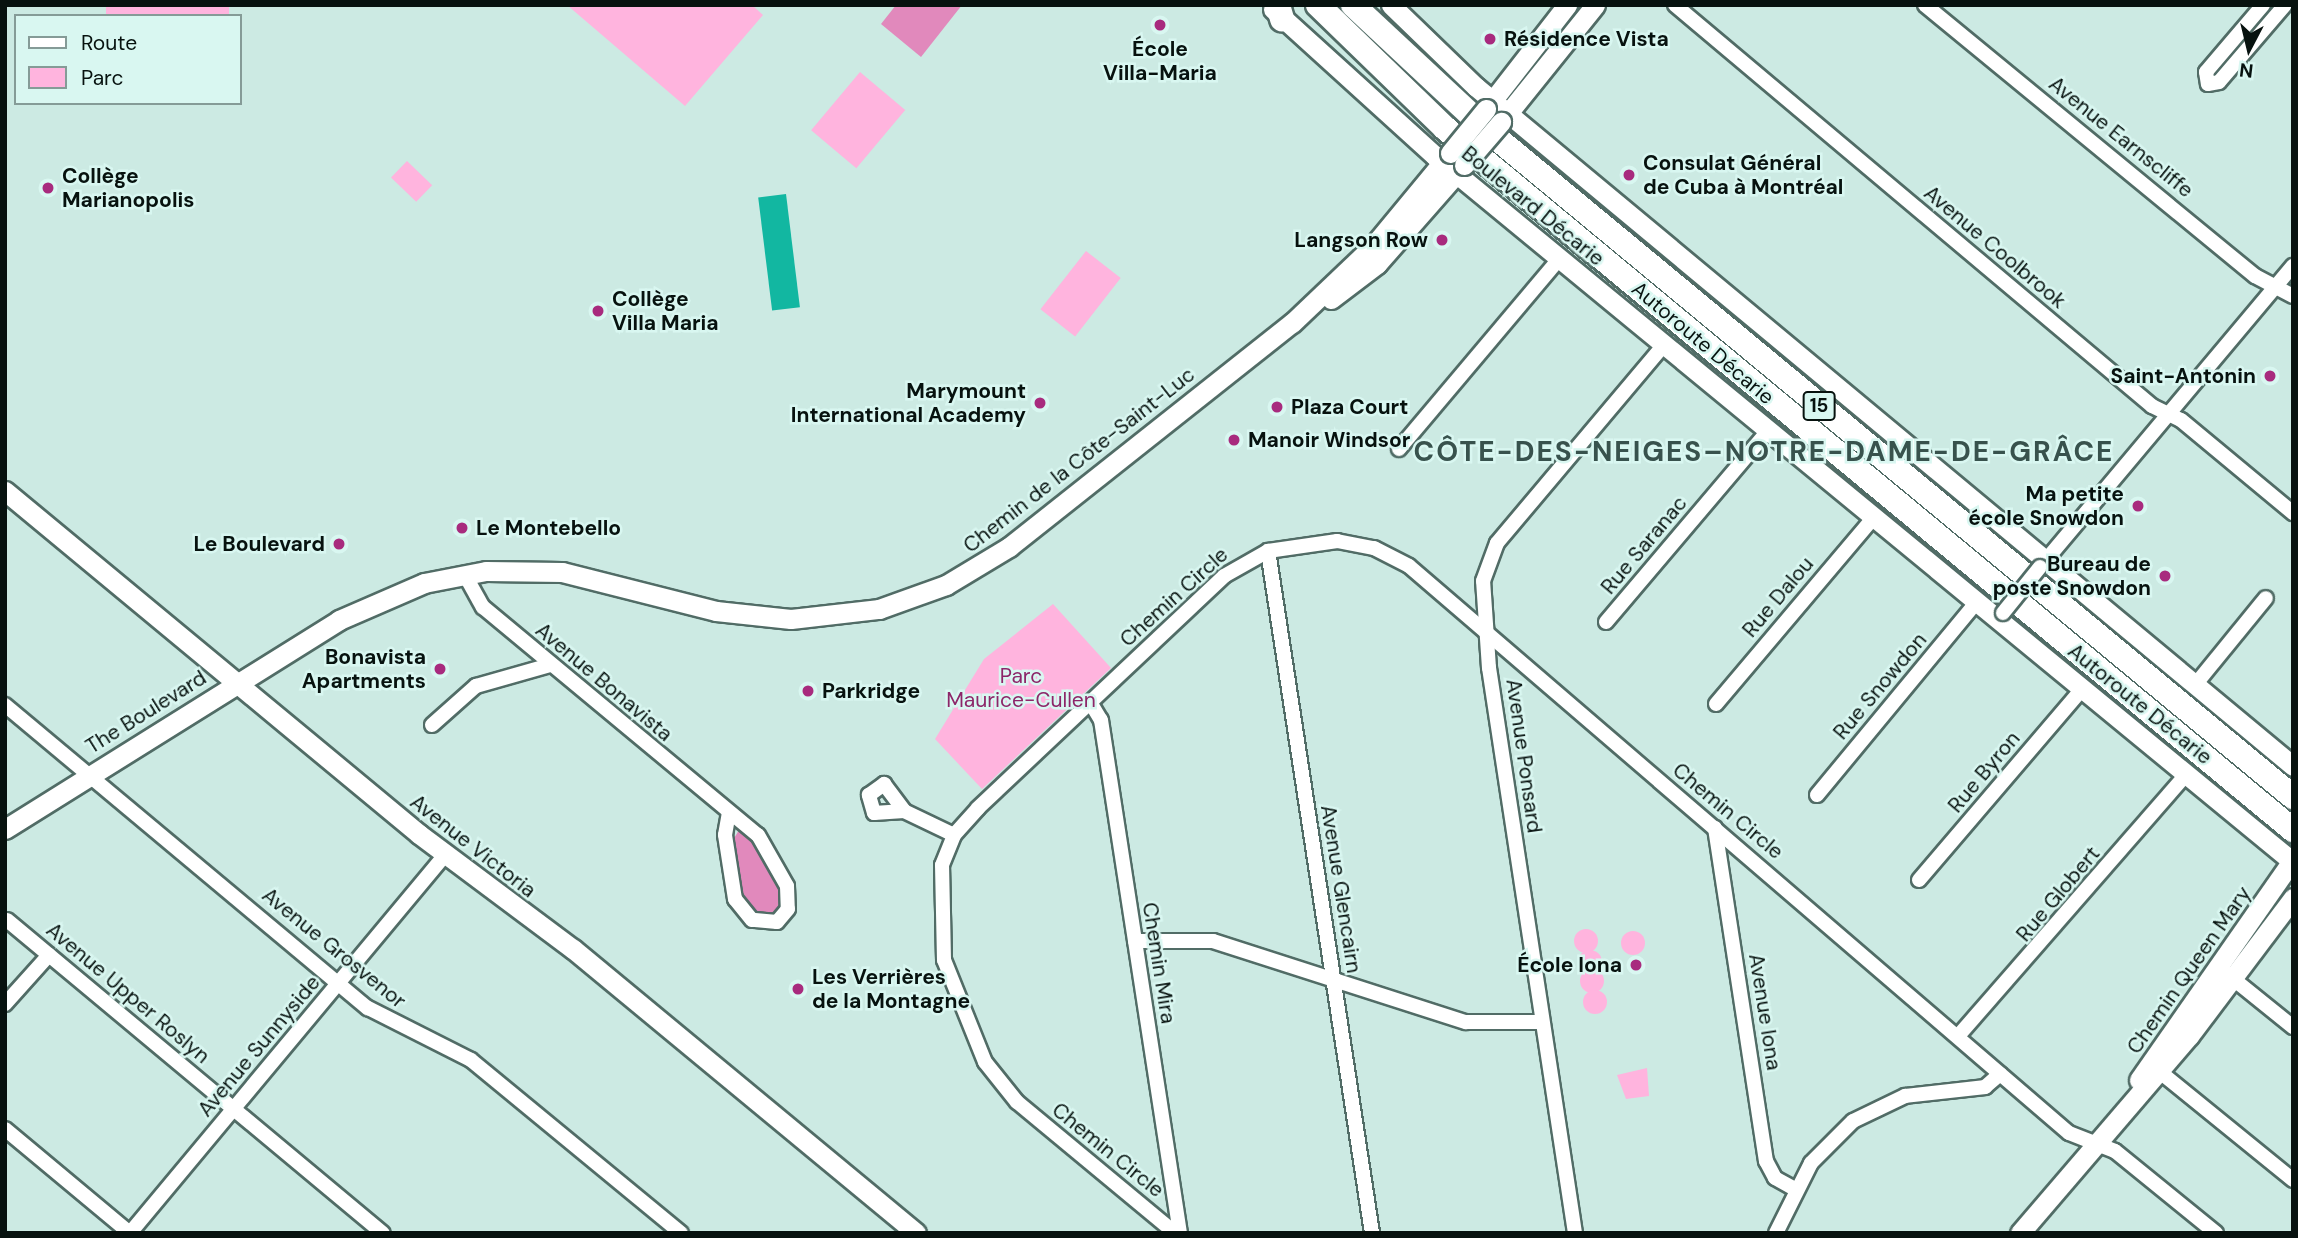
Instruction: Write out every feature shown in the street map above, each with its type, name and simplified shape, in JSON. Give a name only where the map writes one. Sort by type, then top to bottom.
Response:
[{"type":"highway","name":"Autoroute Décarie","points":[[1318,5],[1453,135],[2293,830]]},
{"type":"highway","name":"Autoroute Décarie","points":[[1353,5],[1488,131],[2293,797]]},
{"type":"main road","points":[[1391,5],[1489,105],[2043,563],[2293,765]]},
{"type":"main road","name":"Chemin de la Côte-Saint-Luc","points":[[313,636],[394,593],[466,575],[572,573],[765,618],[830,617],[894,605],[962,578],[1004,551],[1292,323],[1363,278],[1453,164],[1489,105],[1567,5]]},
{"type":"main road","name":"Chemin de la Côte-Saint-Luc","points":[[1453,164],[1505,118],[1595,5]]},
{"type":"main road","name":"Boulevard Décarie","points":[[1277,10],[1560,258],[1976,603],[2000,617],[2081,690],[2292,861]]},
{"type":"main road","name":"Avenue Victoria","points":[[5,491],[446,854],[573,949],[916,1233]]},
{"type":"main road","name":"The Boulevard","points":[[5,829],[235,682],[313,636]]},
{"type":"main road","name":"Chemin Queen Mary","points":[[2020,1233],[2155,1068],[2225,973],[2292,861]]},
{"type":"main road","name":"Chemin Queen Mary","points":[[2225,973],[2293,898]]},
{"type":"street","name":"Avenue Coolbrook","points":[[1675,5],[2166,413],[2293,513]]},
{"type":"street","name":"Avenue Earnscliffe","points":[[1925,5],[2255,275],[2293,296]]},
{"type":"street","points":[[2263,5],[2206,72],[2208,84],[2219,82],[2289,6]]},
{"type":"street","points":[[1399,449],[1560,258]]},
{"type":"street","points":[[2000,617],[2166,413],[2293,265]]},
{"type":"street","name":"Avenue Ponsard","points":[[1575,1233],[1485,632],[1483,581],[1497,543],[1664,345]]},
{"type":"street","name":"Rue Saranac","points":[[1606,622],[1768,431]]},
{"type":"street","name":"Rue Dalou","points":[[1716,704],[1873,518]]},
{"type":"street","name":"Chemin Circle","points":[[1178,1233],[1017,1102],[985,1062],[951,981],[940,935],[939,875],[954,835],[1224,576],[1268,551],[1324,541],[1374,548],[1409,566],[2069,1133],[2115,1151],[2216,1233]]},
{"type":"street","name":"Avenue Glencairn","points":[[1268,551],[1372,1233]]},
{"type":"street","name":"Avenue Bonavista","points":[[466,575],[474,600],[758,835],[782,869],[789,905],[777,922],[753,920],[734,899],[725,835],[729,812]]},
{"type":"street","points":[[2195,685],[2266,598]]},
{"type":"street","name":"Rue Snowdon","points":[[1817,795],[1976,603]]},
{"type":"street","points":[[432,725],[476,686],[550,665]]},
{"type":"street","name":"Rue Byron","points":[[1919,880],[2081,690]]},
{"type":"street","name":"Chemin Mira","points":[[1090,702],[1101,720],[1178,1233]]},
{"type":"street","name":"Avenue Grosvenor","points":[[5,705],[380,1017],[471,1060],[681,1233]]},
{"type":"street","name":"Rue Globert","points":[[1958,1035],[2186,775]]},
{"type":"street","points":[[904,811],[954,835]]},
{"type":"street","name":"Avenue Iona","points":[[1715,828],[1766,1161],[1775,1178],[1795,1189]]},
{"type":"street","name":"Avenue Sunnyside","points":[[130,1233],[446,854]]},
{"type":"street","name":"Avenue Upper Roslyn","points":[[7,920],[383,1233]]},
{"type":"street","points":[[1135,941],[1205,939],[1466,1022],[1542,1022]]},
{"type":"street","points":[[5,1004],[49,955]]},
{"type":"street","points":[[2225,973],[2293,1027]]},
{"type":"street","points":[[2155,1068],[2293,1180]]},
{"type":"street","points":[[1776,1233],[1795,1189],[1823,1147],[1862,1115],[1918,1093],[1985,1087],[2000,1074]]},
{"type":"street","points":[[5,1129],[130,1233]]},
{"type":"green space","points":[[106,5],[229,5],[229,14],[106,14]]},
{"type":"green space","points":[[567,5],[752,5],[763,15],[685,106]]},
{"type":"green space","points":[[860,72],[905,110],[856,168],[811,130]]},
{"type":"green space","points":[[407,161],[432,185],[416,202],[391,178]]},
{"type":"green space","points":[[1086,251],[1121,278],[1075,336],[1040,309]]},
{"type":"green space","name":"Parc Maurice-Cullen","points":[[1053,604],[1111,668],[982,789],[935,739],[984,659]]},
{"type":"green space","points":[[1586,929],[1594,933],[1598,941],[1594,949],[1586,953],[1578,949],[1574,941],[1578,933]]},
{"type":"green space","points":[[1633,931],[1641,935],[1645,943],[1641,951],[1633,955],[1625,951],[1621,943],[1625,935]]},
{"type":"green space","points":[[1590,950],[1598,954],[1602,962],[1598,970],[1590,974],[1582,970],[1578,962],[1582,954]]},
{"type":"green space","points":[[1592,969],[1600,973],[1604,981],[1600,989],[1592,993],[1584,989],[1580,981],[1584,973]]},
{"type":"green space","points":[[1595,990],[1603,994],[1607,1002],[1603,1010],[1595,1014],[1587,1010],[1583,1002],[1587,994]]},
{"type":"green space","points":[[1647,1068],[1649,1096],[1626,1099],[1617,1075]]},
{"type":"shaded area","points":[[896,5],[962,5],[921,57],[881,24]]},
{"type":"shaded area","points":[[786,194],[800,307],[772,311],[758,197]]},
{"type":"shaded area","points":[[739,830],[763,851],[778,880],[780,906],[771,914],[754,911],[742,896],[733,840]]},
{"type":"place","name":"École Villa-Maria","points":[[1160,25]]},
{"type":"place","name":"Résidence Vista","points":[[1490,39]]},
{"type":"place","name":"Consulat Général de Cuba à Montréal","points":[[1629,175]]},
{"type":"place","name":"Collège Marianopolis","points":[[48,188]]},
{"type":"place","name":"Langson Row","points":[[1442,240]]},
{"type":"place","name":"Collège Villa Maria","points":[[598,311]]},
{"type":"place","name":"Saint-Antonin","points":[[2270,376]]},
{"type":"place","name":"Marymount International Academy","points":[[1040,403]]},
{"type":"place","name":"Plaza Court","points":[[1277,407]]},
{"type":"place","name":"Manoir Windsor","points":[[1234,440]]},
{"type":"place","name":"Ma petite école Snowdon","points":[[2138,506]]},
{"type":"place","name":"Le Montebello","points":[[462,528]]},
{"type":"place","name":"Le Boulevard","points":[[339,544]]},
{"type":"place","name":"Bureau de poste Snowdon","points":[[2165,576]]},
{"type":"place","name":"Bonavista Apartments","points":[[440,669]]},
{"type":"place","name":"Parkridge","points":[[808,691]]},
{"type":"place","name":"École Iona","points":[[1636,965]]},
{"type":"place","name":"Les Verrières de la Montagne","points":[[798,989]]},
{"type":"district","name":"CÔTE-DES-NEIGES–NOTRE-DAME-DE-GRÂCE","points":[[1764,452]]}]
